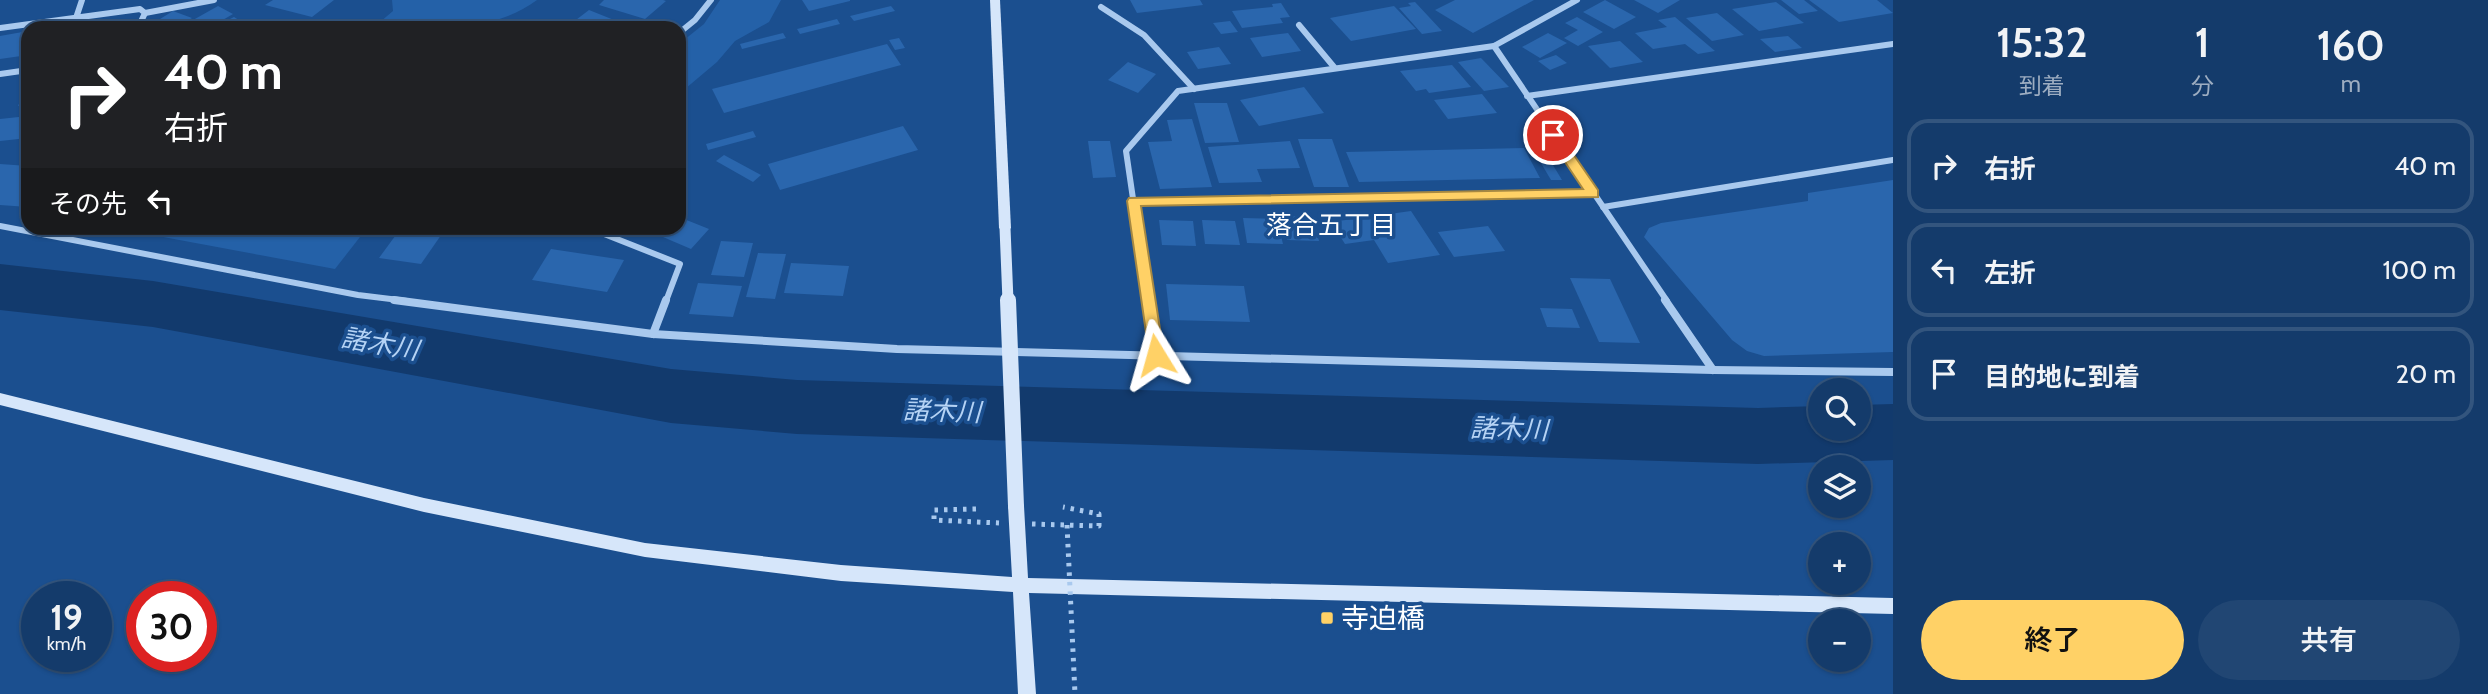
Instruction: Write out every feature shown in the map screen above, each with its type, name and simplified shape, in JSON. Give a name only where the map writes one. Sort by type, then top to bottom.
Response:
[{"type":"street","points":[[76,18],[82,0]]},
{"type":"street","points":[[53,21],[140,9],[145,13],[214,0]]},
{"type":"street","points":[[686,27],[711,0]]},
{"type":"street","points":[[995,0],[1016,506],[1027,694]]},
{"type":"street","points":[[1156,355],[1126,151],[1178,91],[1334,67],[1494,47],[1577,0]]},
{"type":"street","points":[[1101,7],[1144,35],[1194,89]]},
{"type":"street","points":[[141,21],[145,13]]},
{"type":"street","points":[[0,28],[21,25]]},
{"type":"street","points":[[1299,25],[1334,67]]},
{"type":"street","points":[[1527,96],[1893,44]]},
{"type":"street","points":[[1494,47],[1713,370]]},
{"type":"street","points":[[0,74],[21,71]]},
{"type":"street","points":[[1603,208],[1893,160]]},
{"type":"street","points":[[1134,201],[1593,194]]},
{"type":"street","points":[[0,226],[21,229]]},
{"type":"street","points":[[57,235],[358,295],[653,334],[897,349],[1713,370],[1893,372]]},
{"type":"street","points":[[607,235],[680,264],[653,334]]},
{"type":"street","points":[[0,399],[424,505],[645,550],[841,573],[1020,584],[1893,606]]},
{"type":"path","points":[[1067,525],[1074,694]]},
{"type":"shaded area","points":[[392,0],[537,0],[519,11],[491,21],[381,21],[393,11]]},
{"type":"shaded area","points":[[720,0],[781,0],[769,22],[735,41],[717,62],[686,88],[686,38],[704,24]]},
{"type":"shaded area","points":[[152,235],[362,235],[335,269]]},
{"type":"building","points":[[273,0],[334,0],[312,17],[265,5]]},
{"type":"building","points":[[604,0],[666,1],[645,19],[599,5]]},
{"type":"building","points":[[802,0],[850,0],[850,1],[809,11]]},
{"type":"building","points":[[1130,0],[1200,0],[1203,5],[1137,13]]},
{"type":"building","points":[[1455,0],[1534,0],[1473,33],[1435,10]]},
{"type":"building","points":[[1605,0],[1636,17],[1614,29],[1583,12]]},
{"type":"building","points":[[1634,0],[1680,0],[1658,13]]},
{"type":"building","points":[[1781,0],[1804,0],[1818,11],[1799,14]]},
{"type":"building","points":[[1809,0],[1877,0],[1893,13],[1839,22]]},
{"type":"building","points":[[1415,2],[1442,31],[1422,34],[1399,8],[1411,6],[1408,3]]},
{"type":"building","points":[[1776,2],[1804,23],[1759,31],[1732,9]]},
{"type":"building","points":[[1281,3],[1290,17],[1280,18],[1283,23],[1242,28],[1232,11],[1273,7],[1272,4]]},
{"type":"building","points":[[218,6],[233,14],[221,21],[191,21]]},
{"type":"building","points":[[891,6],[895,11],[854,21],[850,16]]},
{"type":"building","points":[[1394,6],[1416,29],[1351,41],[1330,18]]},
{"type":"building","points":[[589,10],[616,21],[575,21]]},
{"type":"building","points":[[173,11],[192,18],[187,21],[157,21]]},
{"type":"building","points":[[1717,13],[1744,35],[1712,41],[1686,18]]},
{"type":"building","points":[[1577,17],[1603,32],[1578,46],[1564,38],[1578,30],[1565,23]]},
{"type":"building","points":[[1675,17],[1715,51],[1698,54],[1685,44],[1653,49],[1635,33],[1667,27],[1658,20]]},
{"type":"building","points":[[837,19],[840,24],[800,34],[797,29]]},
{"type":"building","points":[[1230,21],[1238,32],[1221,34],[1213,23]]},
{"type":"building","points":[[21,32],[21,56],[0,59],[0,36]]},
{"type":"building","points":[[783,33],[786,38],[742,49],[740,44]]},
{"type":"building","points":[[1288,33],[1301,51],[1262,57],[1250,38]]},
{"type":"building","points":[[1548,33],[1567,43],[1540,58],[1522,47]]},
{"type":"building","points":[[1788,36],[1802,48],[1775,52],[1760,39]]},
{"type":"building","points":[[899,38],[905,48],[895,50],[889,40]]},
{"type":"building","points":[[1620,41],[1643,62],[1610,68],[1588,46]]},
{"type":"building","points":[[887,44],[901,65],[724,113],[712,89]]},
{"type":"building","points":[[1219,47],[1231,64],[1198,69],[1187,52]]},
{"type":"building","points":[[1556,55],[1567,63],[1550,70],[1538,61]]},
{"type":"building","points":[[1481,58],[1509,87],[1484,91],[1458,62]]},
{"type":"building","points":[[1128,62],[1156,74],[1138,93],[1108,80]]},
{"type":"building","points":[[1452,65],[1471,87],[1429,93],[1426,89],[1416,91],[1400,71]]},
{"type":"building","points":[[1304,87],[1324,113],[1259,126],[1240,100]]},
{"type":"building","points":[[1482,94],[1497,113],[1448,119],[1434,100]]},
{"type":"building","points":[[1194,103],[1227,103],[1239,142],[1205,143]]},
{"type":"building","points":[[21,117],[21,139],[0,141],[0,119]]},
{"type":"building","points":[[1192,119],[1212,187],[1160,189],[1148,142],[1172,141],[1167,120]]},
{"type":"building","points":[[903,126],[918,150],[780,190],[768,164]]},
{"type":"building","points":[[753,131],[756,137],[708,150],[706,144]]},
{"type":"building","points":[[1298,139],[1332,139],[1349,187],[1314,187]]},
{"type":"building","points":[[1088,141],[1110,141],[1116,177],[1093,178]]},
{"type":"building","points":[[1290,141],[1300,168],[1257,169],[1262,182],[1219,183],[1208,147]]},
{"type":"building","points":[[1524,148],[1540,178],[1359,182],[1346,152]]},
{"type":"building","points":[[1545,152],[1562,180],[1551,180],[1535,153]]},
{"type":"building","points":[[724,155],[761,175],[753,182],[716,161]]},
{"type":"building","points":[[0,164],[21,166],[21,206],[0,205]]},
{"type":"building","points":[[1893,180],[1893,352],[1764,356],[1747,351],[1732,340],[1644,237],[1649,228],[1661,223],[1808,201],[1808,193]]},
{"type":"building","points":[[1411,211],[1440,255],[1388,263],[1374,240],[1345,244],[1331,222]]},
{"type":"building","points":[[1282,216],[1313,217],[1319,241],[1287,240]]},
{"type":"building","points":[[1243,218],[1277,219],[1283,244],[1247,243]]},
{"type":"building","points":[[686,220],[709,229],[691,249],[658,235],[686,235]]},
{"type":"building","points":[[1159,220],[1193,221],[1196,246],[1162,245]]},
{"type":"building","points":[[1202,220],[1235,221],[1240,245],[1205,244]]},
{"type":"building","points":[[1488,226],[1505,251],[1454,257],[1438,232]]},
{"type":"building","points":[[396,235],[441,235],[421,264],[379,258]]},
{"type":"building","points":[[721,241],[753,243],[744,277],[711,275]]},
{"type":"building","points":[[551,249],[624,260],[607,292],[532,280]]},
{"type":"building","points":[[758,253],[786,254],[775,299],[746,297]]},
{"type":"building","points":[[791,263],[849,266],[843,296],[784,293]]},
{"type":"building","points":[[1570,278],[1610,279],[1640,343],[1599,342]]},
{"type":"building","points":[[698,283],[742,286],[733,317],[689,314]]},
{"type":"building","points":[[1166,284],[1244,286],[1250,322],[1170,320]]},
{"type":"building","points":[[1540,308],[1572,309],[1580,328],[1547,327]]},
{"type":"waterway","name":"諸木川","points":[[0,287],[153,304],[671,396],[797,407],[1758,436],[1893,432]]},
{"type":"place","name":"寺迫橋","points":[[1327,618]]},
{"type":"district","name":"落合五丁目","points":[[1331,225]]},
{"type":"route","points":[[1156,355],[1134,201],[1593,194],[1553,135]]}]
